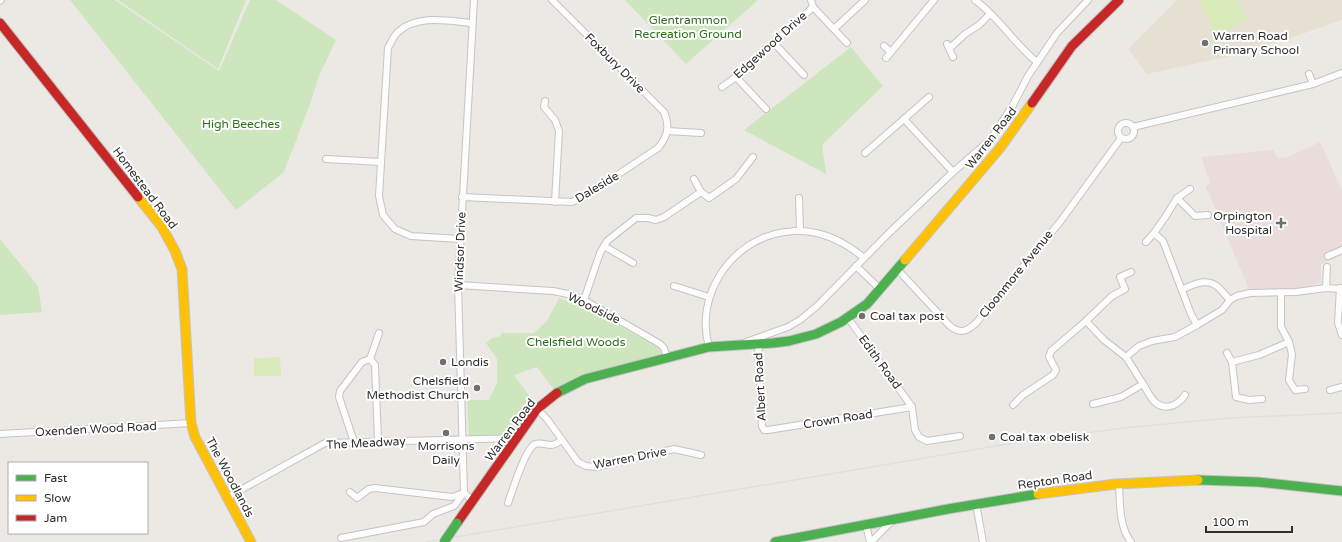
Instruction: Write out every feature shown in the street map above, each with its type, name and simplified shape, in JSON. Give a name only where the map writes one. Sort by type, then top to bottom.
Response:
[{"type":"street","name":"Windsor Drive","points":[[464,493],[458,285],[474,0]]},
{"type":"street","name":"Foxbury Drive","points":[[552,0],[664,112],[668,121],[667,131]]},
{"type":"street","name":"Edgewood Drive","points":[[722,87],[736,77],[813,7],[811,0]]},
{"type":"street","points":[[834,29],[865,0]]},
{"type":"street","points":[[886,58],[934,0]]},
{"type":"street","name":"Warren Road","points":[[741,344],[788,327],[800,320],[817,306],[952,172],[991,139],[1013,105],[1028,76],[1057,33],[1088,0]]},
{"type":"street","name":"Warren Road","points":[[444,542],[516,438],[538,409],[558,392],[585,379],[709,347],[758,344],[801,339],[825,331],[848,318],[867,304],[1000,148],[1072,46],[1119,0]]},
{"type":"street","points":[[977,1],[1037,62]]},
{"type":"street","points":[[813,7],[847,43]]},
{"type":"street","points":[[953,57],[949,46],[979,25],[990,14]]},
{"type":"street","points":[[460,239],[411,236],[395,228],[383,215],[379,196],[388,48],[398,32],[411,24],[426,20],[472,23]]},
{"type":"street","name":"Homestead Road","points":[[0,23],[162,226],[175,251],[182,269],[184,290],[191,423]]},
{"type":"street","points":[[774,43],[804,75]]},
{"type":"street","points":[[884,46],[891,52]]},
{"type":"street","name":"Cloonmore Avenue","points":[[1133,127],[1312,84],[1342,73]]},
{"type":"street","points":[[1309,74],[1312,84]]},
{"type":"street","points":[[736,77],[766,109]]},
{"type":"street","points":[[865,153],[928,97]]},
{"type":"street","points":[[545,100],[544,107],[555,120],[559,131],[555,202]]},
{"type":"street","points":[[904,119],[952,172]]},
{"type":"street","name":"Cloonmore Avenue","points":[[1127,123],[1133,127],[1134,133],[1132,138],[1127,140],[1121,138],[1118,131],[1121,124],[1127,123]]},
{"type":"street","points":[[667,131],[701,133]]},
{"type":"street","name":"Daleside","points":[[462,197],[572,202],[584,197],[658,148],[665,140],[667,131]]},
{"type":"street","name":"Cloonmore Avenue","points":[[897,269],[950,326],[956,330],[962,331],[970,329],[1060,222],[1121,138]]},
{"type":"street","points":[[326,159],[381,162]]},
{"type":"street","points":[[694,179],[700,192],[709,198],[736,180],[749,159]]},
{"type":"street","points":[[1146,242],[1166,216],[1177,198],[1190,189]]},
{"type":"street","points":[[584,300],[600,253],[607,241],[636,218],[656,220],[664,217],[700,192]]},
{"type":"street","points":[[800,198],[800,231]]},
{"type":"street","points":[[1177,198],[1196,216],[1208,215]]},
{"type":"street","points":[[709,347],[706,336],[705,316],[709,297],[722,272],[737,254],[754,242],[775,234],[800,231],[820,234],[837,239],[851,247],[864,258]]},
{"type":"street","points":[[1154,233],[1163,241],[1183,289],[1191,314],[1197,325]]},
{"type":"street","points":[[604,246],[632,263]]},
{"type":"street","points":[[1328,256],[1342,250]]},
{"type":"street","points":[[856,266],[880,289]]},
{"type":"street","points":[[1326,288],[1327,267]]},
{"type":"street","points":[[1013,405],[1023,395],[1053,375],[1056,370],[1049,357],[1052,351],[1112,296],[1125,288],[1120,277],[1131,272]]},
{"type":"street","points":[[1183,289],[1200,282],[1210,282],[1219,288],[1230,300]]},
{"type":"street","name":"Woodside","points":[[458,285],[553,291],[568,294],[584,300],[660,344],[664,348],[667,358]]},
{"type":"street","points":[[674,286],[709,297]]},
{"type":"street","points":[[1126,356],[1139,346],[1152,341],[1175,337],[1222,310],[1230,300],[1237,296],[1250,293],[1281,294],[1326,288],[1341,289],[1338,323],[1342,335]]},
{"type":"street","points":[[1281,294],[1281,327],[1289,342],[1292,354],[1289,380],[1295,390],[1305,389]]},
{"type":"street","name":"Edith Road","points":[[848,318],[912,407]]},
{"type":"street","points":[[1086,321],[1104,340],[1126,356],[1152,399],[1161,406],[1174,406],[1180,403],[1185,395]]},
{"type":"street","points":[[370,359],[379,333]]},
{"type":"street","points":[[1232,362],[1259,355],[1289,342]]},
{"type":"street","name":"Albert Road","points":[[758,344],[762,426],[764,430]]},
{"type":"street","points":[[1227,354],[1232,362],[1236,397],[1249,400],[1262,399]]},
{"type":"street","points":[[370,359],[375,365],[378,441]]},
{"type":"street","points":[[354,442],[339,397],[340,391],[362,362],[370,359]]},
{"type":"street","points":[[1093,404],[1121,397],[1143,384]]},
{"type":"street","points":[[1330,390],[1342,387]]},
{"type":"street","points":[[912,407],[916,430],[919,437],[926,441],[960,436]]},
{"type":"street","name":"Crown Road","points":[[764,430],[912,407]]},
{"type":"street","name":"Warren Drive","points":[[538,409],[578,462],[586,466],[596,467],[674,449],[701,455]]},
{"type":"street","name":"Oxenden Wood Road","points":[[0,434],[191,423]]},
{"type":"street","name":"The Woodlands","points":[[191,423],[195,437],[251,542]]},
{"type":"street","name":"The Meadway","points":[[228,497],[325,443],[516,438]]},
{"type":"street","points":[[508,503],[518,473],[533,445],[540,443],[552,446],[562,440]]},
{"type":"street","name":"Repton Road","points":[[775,542],[1058,490],[1119,484],[1173,480],[1235,480],[1287,484],[1342,491]]},
{"type":"street","points":[[1119,484],[1123,526],[1131,542]]},
{"type":"street","points":[[350,492],[357,498],[368,489],[375,488],[452,497],[464,493]]},
{"type":"street","points":[[464,493],[473,501]]},
{"type":"street","points":[[341,538],[424,522],[433,514],[454,506],[464,493]]},
{"type":"street","points":[[976,504],[983,542]]},
{"type":"street","points":[[870,542],[894,519]]},
{"type":"street","points":[[866,525],[870,542]]},
{"type":"shaded area","name":"Warren Road Primary School","points":[[1177,0],[1342,0],[1342,20],[1235,55],[1147,74],[1128,49]]},
{"type":"shaded area","name":"Orpington Hospital","points":[[1320,142],[1342,190],[1342,255],[1321,264],[1321,283],[1295,289],[1249,289],[1206,187],[1210,182],[1201,157],[1273,150],[1277,157],[1286,158]]},
{"type":"green space","name":"High Beeches","points":[[70,0],[115,0],[219,71],[250,0],[276,0],[336,40],[319,76],[284,172],[236,210]]},
{"type":"green space","points":[[118,0],[246,0],[218,69]]},
{"type":"green space","name":"Glentrammon Recreation Ground","points":[[625,0],[758,0],[686,64]]},
{"type":"green space","points":[[1199,0],[1237,0],[1247,20],[1215,35]]},
{"type":"green space","points":[[851,47],[883,86],[822,145],[826,174],[744,130]]},
{"type":"green space","points":[[0,239],[38,286],[42,312],[0,315]]},
{"type":"green space","name":"Chelsfield Woods","points":[[559,298],[583,306],[656,346],[660,350],[661,357],[555,391],[537,367],[514,375],[536,405],[514,436],[469,437],[467,400],[489,400],[497,383],[497,359],[486,343],[492,338],[501,336],[501,333],[534,333],[547,321]]},
{"type":"green space","points":[[280,357],[281,376],[254,376],[254,358]]},
{"type":"railway","points":[[426,542],[1026,441],[1124,428],[1229,418],[1342,413]]},
{"type":"traffic: fast","points":[[557,393],[585,379],[709,347],[773,343],[789,341],[816,334],[841,322],[867,304],[905,260]]},
{"type":"traffic: fast","points":[[1198,480],[1258,482],[1342,491]]},
{"type":"traffic: fast","points":[[775,542],[948,509],[1038,494]]},
{"type":"traffic: fast","points":[[444,542],[457,523]]},
{"type":"traffic: slow","points":[[905,260],[1000,148],[1032,103]]},
{"type":"traffic: slow","points":[[138,197],[162,227],[175,251],[182,269],[191,423],[195,437],[251,542]]},
{"type":"traffic: slow","points":[[1038,494],[1116,484],[1198,480]]},
{"type":"traffic: jam","points":[[1032,103],[1072,46],[1119,0]]},
{"type":"traffic: jam","points":[[0,23],[138,197]]},
{"type":"traffic: jam","points":[[457,523],[537,409],[557,393]]},
{"type":"place","name":"Warren Road Primary School","points":[[1205,43]]},
{"type":"place","name":"Orpington Hospital","points":[[1281,223]]},
{"type":"place","name":"Coal tax post","points":[[862,316]]},
{"type":"place","name":"Londis","points":[[443,362]]},
{"type":"place","name":"Chelsfield Methodist Church","points":[[477,388]]},
{"type":"place","name":"Morrisons Daily","points":[[446,433]]},
{"type":"place","name":"Coal tax obelisk","points":[[992,437]]}]
